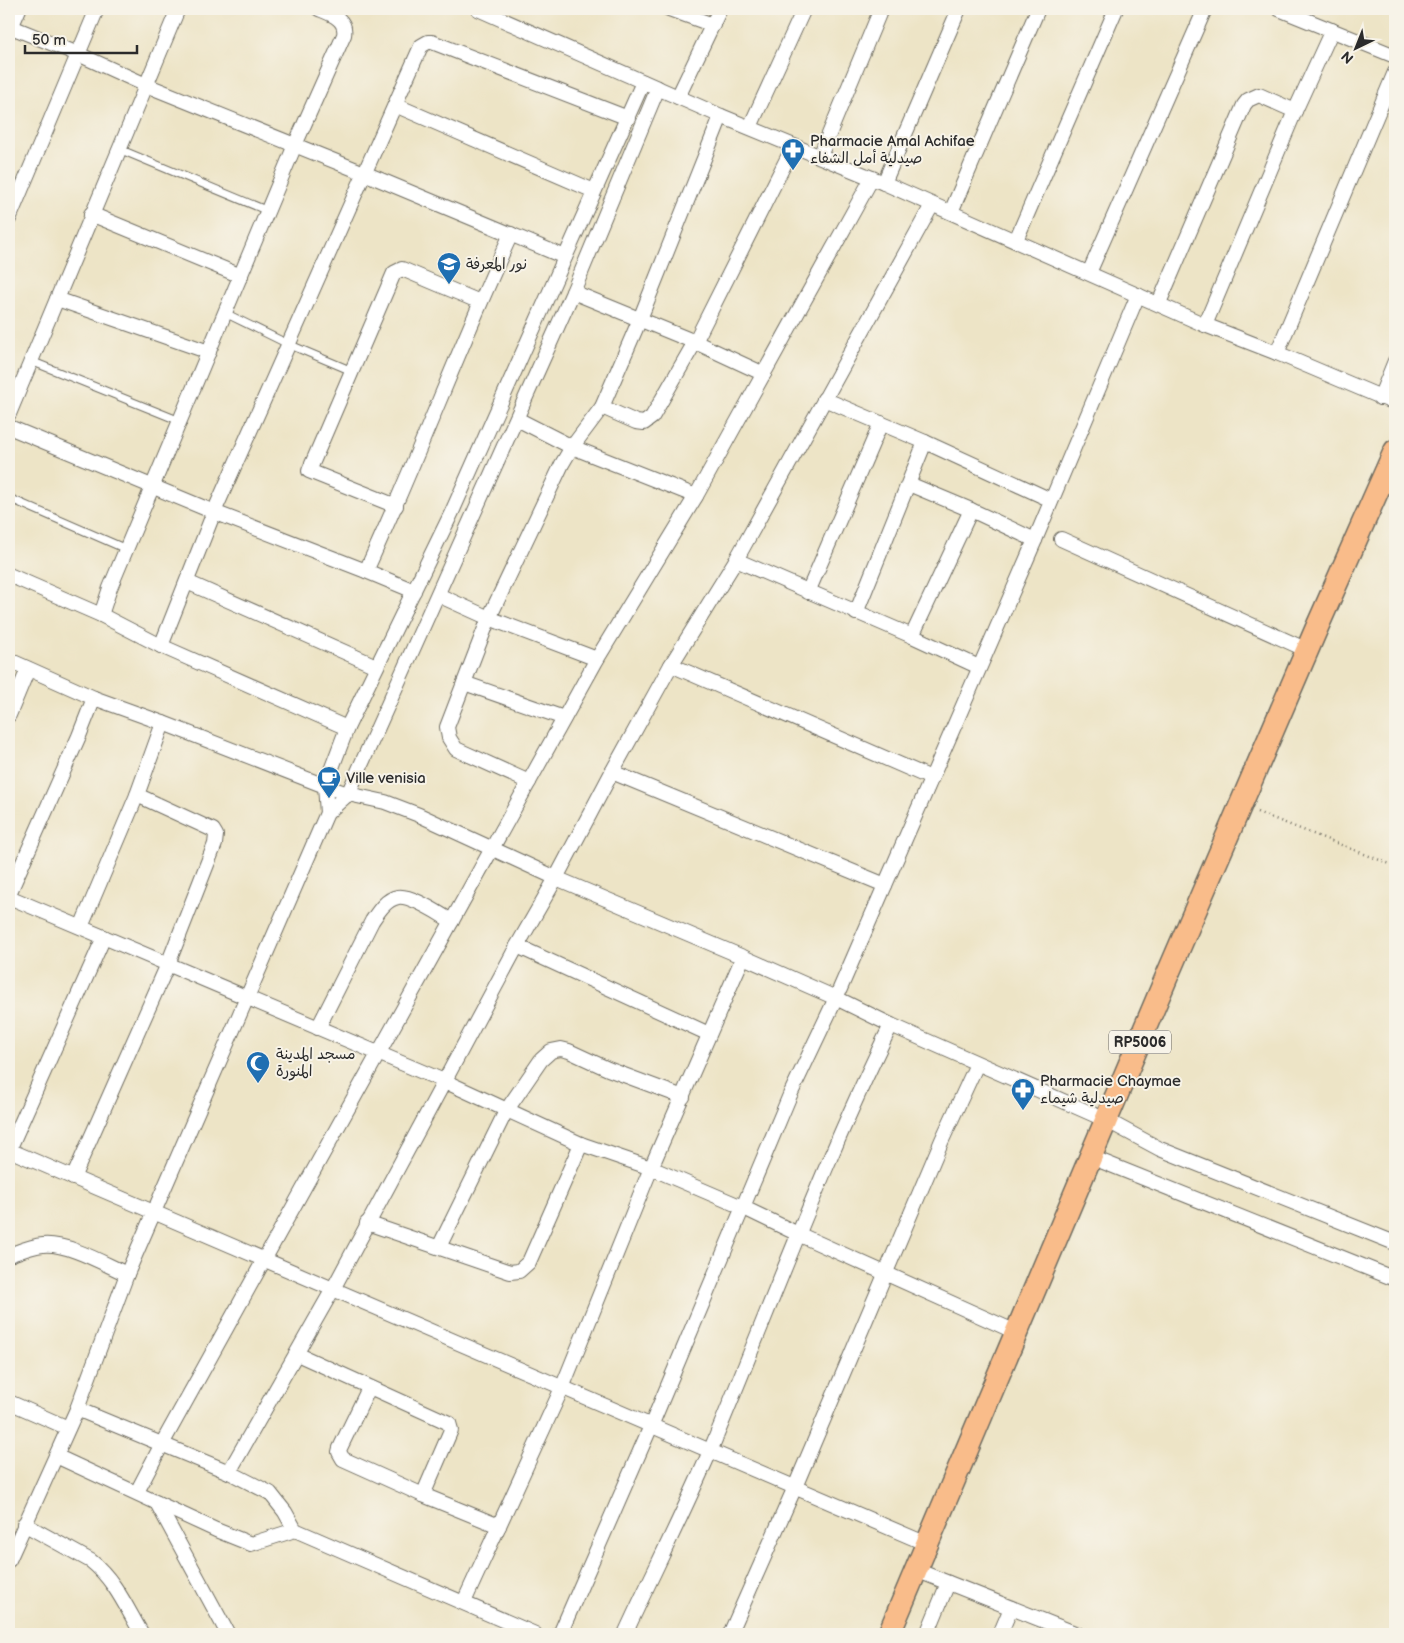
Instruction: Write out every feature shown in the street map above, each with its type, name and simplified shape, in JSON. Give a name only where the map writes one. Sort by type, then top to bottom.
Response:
[{"type":"main road","name":"RP5006","points":[[889,1634],[1307,650],[1395,451]]},
{"type":"street","points":[[19,9],[10,28],[78,54],[146,85],[565,257]]},
{"type":"street","points":[[9,219],[97,9]]},
{"type":"street","points":[[9,414],[178,9]]},
{"type":"street","points":[[102,615],[110,588],[208,352],[295,145],[344,35],[344,25],[337,18],[319,9]]},
{"type":"street","points":[[478,9],[721,116],[878,180],[1205,324],[1395,403]]},
{"type":"street","points":[[670,9],[713,25]]},
{"type":"street","points":[[678,97],[720,9]]},
{"type":"street","points":[[750,127],[804,9]]},
{"type":"street","points":[[820,156],[881,9]]},
{"type":"street","points":[[137,1492],[597,659],[696,496],[764,374],[878,180],[958,9]]},
{"type":"street","points":[[951,212],[1038,9]]},
{"type":"street","points":[[1016,240],[1116,9]]},
{"type":"street","points":[[1089,273],[1205,9]]},
{"type":"street","points":[[1279,9],[1395,56]]},
{"type":"street","points":[[1205,324],[1295,111],[1332,30]]},
{"type":"street","points":[[161,646],[214,512],[421,46],[432,42],[628,118]]},
{"type":"street","points":[[1277,353],[1395,72]]},
{"type":"street","points":[[327,813],[326,786],[347,728],[452,512],[644,82]]},
{"type":"street","points":[[9,1560],[77,1409],[127,1274],[327,813],[348,794],[573,292],[658,88]]},
{"type":"street","points":[[1159,303],[1248,100],[1259,95],[1295,111]]},
{"type":"street","points":[[395,105],[594,191]]},
{"type":"street","points":[[529,782],[456,749],[447,733],[447,726],[489,618],[562,464],[572,447],[602,407],[640,319],[721,116]]},
{"type":"street","points":[[602,407],[636,422],[644,423],[652,417],[694,342],[793,146]]},
{"type":"street","points":[[229,1472],[333,1289],[517,946],[556,878],[671,665],[736,560],[932,205]]},
{"type":"street","points":[[91,214],[241,276]]},
{"type":"street","points":[[366,571],[396,506],[510,234]]},
{"type":"street","points":[[396,506],[309,471],[394,274],[397,271],[402,270],[480,302]]},
{"type":"street","points":[[573,292],[694,342],[764,374]]},
{"type":"street","points":[[560,1634],[790,1096],[836,998],[1035,540],[1138,295]]},
{"type":"street","points":[[57,298],[208,352]]},
{"type":"street","points":[[1380,398],[1395,361]]},
{"type":"street","points":[[824,399],[925,442],[1052,500]]},
{"type":"street","points":[[516,419],[572,447],[696,496]]},
{"type":"street","points":[[808,592],[881,423]]},
{"type":"street","points":[[9,427],[214,512],[414,591]]},
{"type":"street","points":[[856,613],[925,442]]},
{"type":"street","points":[[909,484],[1035,540]]},
{"type":"street","points":[[912,636],[971,510]]},
{"type":"street","points":[[1062,539],[1307,650]]},
{"type":"street","points":[[736,560],[979,667]]},
{"type":"street","points":[[9,574],[102,615],[161,646],[347,728]]},
{"type":"street","points":[[187,582],[376,666]]},
{"type":"street","points":[[438,595],[489,618],[597,659]]},
{"type":"street","points":[[9,660],[94,698],[326,786],[348,794],[402,808],[556,878],[836,998],[977,1064],[1106,1120],[1160,1149],[1395,1243]]},
{"type":"street","points":[[671,665],[931,778]]},
{"type":"street","points":[[10,708],[28,669]]},
{"type":"street","points":[[464,683],[564,718]]},
{"type":"street","points":[[94,698],[9,896],[444,1081],[581,1144],[651,1168],[742,1207],[1018,1333]]},
{"type":"street","points":[[81,927],[137,795],[164,723]]},
{"type":"street","points":[[612,772],[885,885]]},
{"type":"street","points":[[73,1178],[168,964],[212,854],[216,835],[214,830],[137,795]]},
{"type":"street","points":[[318,1028],[372,921],[390,901],[398,897],[410,898],[452,921]]},
{"type":"street","points":[[104,937],[9,1150],[927,1544]]},
{"type":"street","points":[[517,946],[710,1034]]},
{"type":"street","points":[[464,1602],[562,1388],[651,1168],[743,957]]},
{"type":"street","points":[[625,1634],[710,1451],[798,1234],[861,1087],[891,1025]]},
{"type":"street","points":[[439,1247],[506,1111],[546,1054],[561,1049],[683,1097]]},
{"type":"street","points":[[730,1634],[795,1487],[942,1140],[977,1064]]},
{"type":"street","points":[[367,1223],[510,1272],[519,1271],[529,1262],[581,1144]]},
{"type":"street","points":[[1091,1157],[1395,1279]]},
{"type":"street","points":[[9,1255],[30,1247],[57,1246],[80,1253],[127,1274]]},
{"type":"street","points":[[297,1354],[449,1423],[451,1430],[423,1495]]},
{"type":"street","points":[[369,1388],[340,1448],[340,1456],[347,1462],[498,1526]]},
{"type":"street","points":[[9,1402],[68,1428]]},
{"type":"street","points":[[77,1409],[229,1472],[270,1493],[285,1512],[295,1530],[535,1634]]},
{"type":"street","points":[[56,1456],[251,1544],[295,1530]]},
{"type":"street","points":[[157,1503],[228,1634]]},
{"type":"street","points":[[24,1524],[91,1561],[100,1568],[111,1580],[142,1634]]},
{"type":"street","points":[[916,1570],[1077,1634]]},
{"type":"street","points":[[927,1634],[948,1583]]},
{"type":"street","points":[[1000,1634],[1011,1608]]},
{"type":"lane","points":[[119,149],[268,212]]},
{"type":"lane","points":[[225,313],[288,344],[352,371]]},
{"type":"lane","points":[[31,361],[180,421]]},
{"type":"lane","points":[[9,498],[126,549]]},
{"type":"path","points":[[1241,806],[1395,866]]},
{"type":"place","name":"Pharmacie Amal Achifae صيدلية أمل الشفاء","points":[[793,171]]},
{"type":"place","name":"نور المعرفة","points":[[449,285]]},
{"type":"place","name":"Ville venisia","points":[[329,799]]},
{"type":"place","name":"مسجد المدينة المنورة","points":[[258,1084]]},
{"type":"place","name":"Pharmacie Chaymae صيدلية شيماء","points":[[1023,1111]]}]
